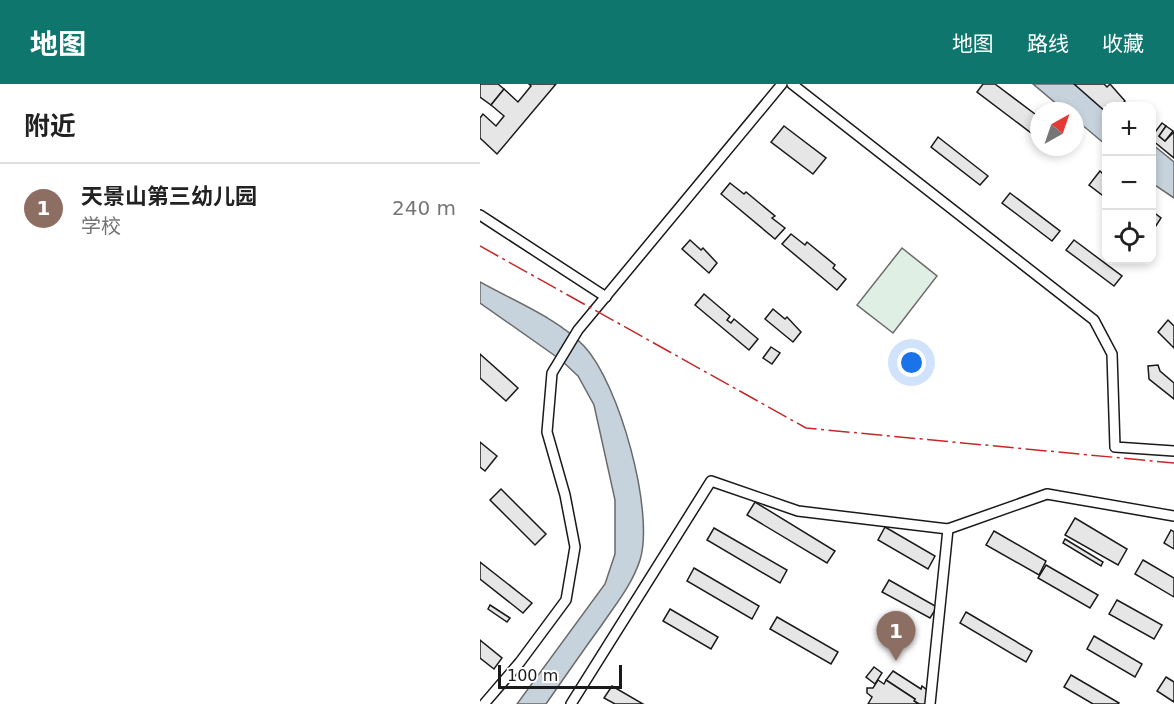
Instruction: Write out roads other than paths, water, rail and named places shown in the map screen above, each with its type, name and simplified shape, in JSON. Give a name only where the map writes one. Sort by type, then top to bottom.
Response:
[{"type":"street","points":[[484,704],[520,662],[566,600],[575,547],[565,495],[547,432],[552,373],[578,330],[782,84]]},
{"type":"street","points":[[792,84],[1094,320],[1112,354],[1115,447],[1174,451]]},
{"type":"street","points":[[480,215],[606,297]]},
{"type":"street","points":[[571,704],[711,481],[798,511],[948,529],[1047,494],[1174,516]]},
{"type":"street","points":[[930,704],[948,529]]},
{"type":"place","name":"天景山第三幼儿园","points":[[896,661]]}]
